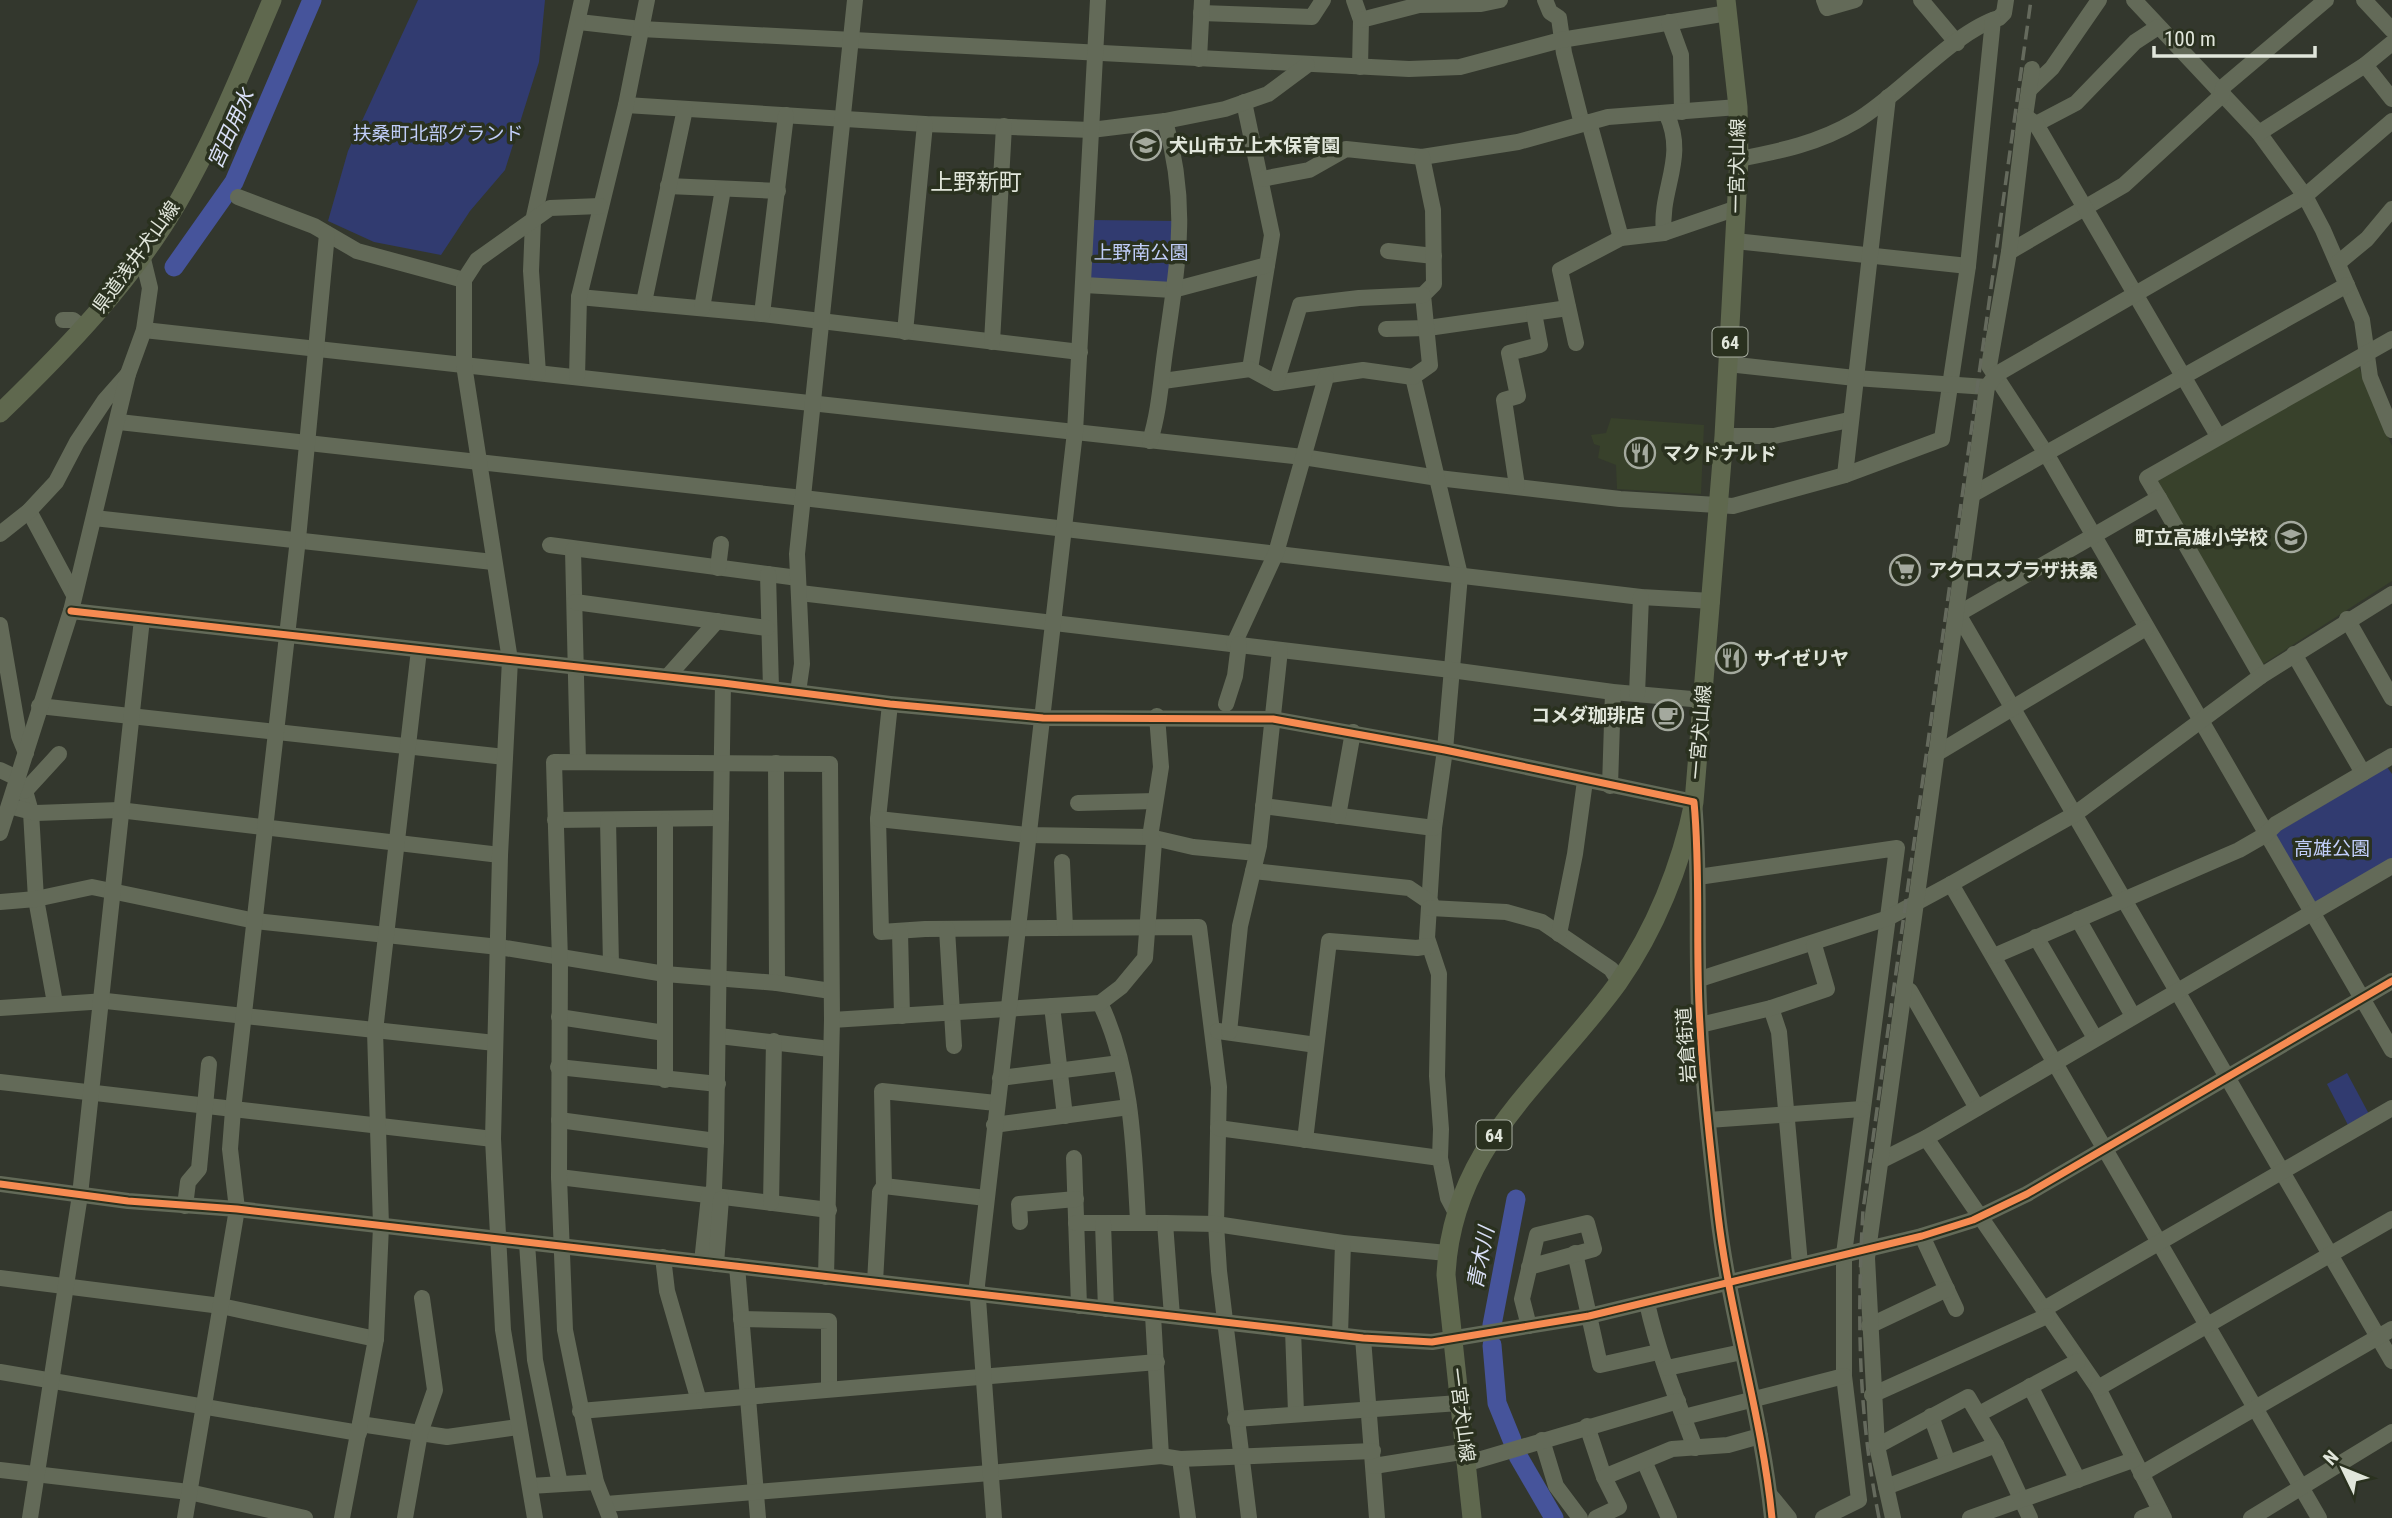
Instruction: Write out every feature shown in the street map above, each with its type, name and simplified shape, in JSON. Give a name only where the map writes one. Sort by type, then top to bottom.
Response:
[{"type":"main road","name":"県道浅井犬山線","points":[[0,413],[83,328],[142,256],[177,204],[212,139],[272,0]]},
{"type":"main road","name":"一宮犬山線","points":[[1472,1518],[1446,1275],[1447,1253],[1456,1213],[1467,1179],[1483,1150],[1619,981],[1642,946],[1686,843],[1694,802],[1724,436],[1740,159],[1738,107],[1727,6]]},
{"type":"street","points":[[538,373],[531,271],[533,218],[582,0]]},
{"type":"street","points":[[577,377],[579,297],[626,105],[646,0]]},
{"type":"street","points":[[797,692],[802,664],[799,586],[803,498],[855,0]]},
{"type":"street","points":[[994,1518],[977,1294],[996,1103],[1075,432],[1098,0]]},
{"type":"street","points":[[1199,59],[1202,6],[1312,17],[1323,0]]},
{"type":"street","points":[[1354,0],[1361,20],[1360,67]]},
{"type":"street","points":[[1361,20],[1434,2],[1481,4],[1500,0]]},
{"type":"street","points":[[1545,0],[1550,12],[1559,18],[1561,40],[1621,238]]},
{"type":"street","points":[[1824,0],[1826,8],[1854,0]]},
{"type":"street","points":[[1921,0],[1957,43]]},
{"type":"street","points":[[1740,159],[1809,144],[1857,121],[1957,43],[2004,13],[2006,0]]},
{"type":"street","points":[[2029,90],[2052,68],[2099,0]]},
{"type":"street","points":[[2134,0],[2259,133],[2305,196],[2339,263],[2362,320],[2370,377],[2392,430]]},
{"type":"street","points":[[2009,252],[2124,185],[2222,95],[2223,87],[2326,0]]},
{"type":"street","points":[[2364,0],[2392,30]]},
{"type":"street","points":[[579,22],[641,29],[850,38],[1307,65],[1460,67],[1561,40],[1669,22],[1727,6]]},
{"type":"street","points":[[144,330],[1303,457],[1438,478],[1718,506],[1742,505],[1844,475],[1942,439],[1968,266],[1993,20]]},
{"type":"street","points":[[1664,233],[1662,212],[1673,180],[1674,113],[1681,55],[1669,22]]},
{"type":"street","points":[[2031,120],[2076,103],[2135,42],[2158,27]]},
{"type":"street","points":[[2259,133],[2365,65],[2392,43]]},
{"type":"street","points":[[626,105],[925,124],[1091,130],[1165,121],[1244,102],[1268,94],[1307,65]]},
{"type":"street","points":[[2365,65],[2392,99]]},
{"type":"street","points":[[1893,1518],[1877,1446],[1866,1284],[1936,754],[1992,380],[1989,366],[2031,120],[2029,90],[2032,69]]},
{"type":"street","points":[[1844,475],[1888,97]]},
{"type":"street","points":[[1244,102],[1272,235],[1250,369]]},
{"type":"street","points":[[1262,180],[1309,170],[1346,149],[1422,157],[1518,142],[1608,117],[1738,107]]},
{"type":"street","points":[[644,302],[685,108]]},
{"type":"street","points":[[762,314],[786,115]]},
{"type":"street","points":[[2031,120],[2218,436]]},
{"type":"street","points":[[1150,440],[1163,380],[1182,214],[1179,183],[1165,121]]},
{"type":"street","points":[[1728,364],[1855,378],[1950,383],[1992,380],[2134,294],[2305,196],[2392,121]]},
{"type":"street","points":[[905,332],[925,124]]},
{"type":"street","points":[[992,342],[1004,126]]},
{"type":"street","points":[[1276,383],[1300,305],[1359,298],[1423,295],[1434,284],[1433,210],[1422,157]]},
{"type":"street","points":[[668,186],[778,191]]},
{"type":"street","points":[[702,308],[723,189]]},
{"type":"street","points":[[238,197],[327,234],[357,251],[464,280]]},
{"type":"street","points":[[536,1518],[507,1366],[500,1288],[500,1239],[493,1139],[500,855],[510,660],[464,365],[464,280],[477,260],[550,208],[600,206]]},
{"type":"street","points":[[1576,343],[1560,270],[1621,238],[1664,233],[1737,208]]},
{"type":"street","points":[[2339,263],[2367,239],[2392,209]]},
{"type":"street","points":[[185,1518],[237,1209],[230,1149],[233,1110],[298,539],[327,234]]},
{"type":"street","points":[[1735,240],[1868,257],[1968,266]]},
{"type":"street","points":[[1388,251],[1434,256]]},
{"type":"street","points":[[7,830],[9,806],[21,784],[39,706],[72,603],[119,422],[128,374],[144,330],[150,288],[142,256]]},
{"type":"street","points":[[1084,285],[1174,290],[1267,265]]},
{"type":"street","points":[[1975,493],[2047,455],[2180,375],[2347,285]]},
{"type":"street","points":[[1163,380],[1250,369],[1276,383],[1363,370],[1413,377],[1430,365],[1423,295]]},
{"type":"street","points":[[579,297],[762,314],[1080,352]]},
{"type":"street","points":[[1387,329],[1428,328],[1568,307]]},
{"type":"street","points":[[1517,486],[1504,400],[1518,396],[1509,353],[1540,345],[1534,313]]},
{"type":"street","points":[[63,320],[73,320],[83,328]]},
{"type":"street","points":[[2262,676],[2147,478],[2365,353],[2379,349],[2392,339]]},
{"type":"street","points":[[0,534],[29,511],[56,482],[77,442],[128,374]]},
{"type":"street","points":[[1226,704],[1235,676],[1236,644],[1276,552],[1326,377]]},
{"type":"street","points":[[1413,377],[1460,575],[1445,750],[1434,828],[1429,946],[1439,974],[1437,1076],[1440,1158],[1448,1198],[1456,1213]]},
{"type":"street","points":[[1992,380],[2047,455],[2392,1050]]},
{"type":"street","points":[[1724,436],[1774,436],[1850,421]]},
{"type":"street","points":[[119,422],[1276,552],[1641,597],[1712,600]]},
{"type":"street","points":[[1958,614],[2159,498]]},
{"type":"street","points":[[29,511],[72,603]]},
{"type":"street","points":[[94,518],[493,562]]},
{"type":"street","points":[[718,568],[722,544]]},
{"type":"street","points":[[550,545],[768,574],[799,586],[1054,624],[1451,670],[1613,692],[1703,700]]},
{"type":"street","points":[[573,550],[578,762]]},
{"type":"street","points":[[768,574],[767,628],[771,689]]},
{"type":"street","points":[[1700,979],[1888,918],[1951,884],[2075,814],[2262,676],[2347,619],[2392,594]]},
{"type":"street","points":[[1637,694],[1641,597]]},
{"type":"street","points":[[575,602],[767,628]]},
{"type":"street","points":[[72,603],[142,619],[723,682],[890,704],[1043,718],[1157,716],[1273,719],[1445,750],[1694,802]]},
{"type":"street","points":[[1958,614],[2331,1254],[2385,1333],[2392,1361]]},
{"type":"street","points":[[30,1518],[80,1195],[88,1093],[142,619]]},
{"type":"street","points":[[2347,619],[2392,698]]},
{"type":"street","points":[[668,676],[718,621]]},
{"type":"street","points":[[0,625],[19,736],[26,753]]},
{"type":"street","points":[[1936,754],[2146,628]]},
{"type":"street","points":[[342,1518],[376,1339],[381,1226],[375,1031],[419,650]]},
{"type":"street","points":[[1249,1518],[1239,1455],[1216,1223],[1220,1031],[1257,853],[1280,650]]},
{"type":"street","points":[[2294,654],[2362,773]]},
{"type":"street","points":[[709,1263],[715,1197],[718,1084],[723,682]]},
{"type":"street","points":[[1610,786],[1613,692]]},
{"type":"street","points":[[890,704],[878,819],[881,932],[1017,927],[1199,926],[1220,1031]]},
{"type":"street","points":[[39,706],[505,757]]},
{"type":"street","points":[[832,1020],[1100,1003],[1121,987],[1145,958],[1154,842],[1150,837],[1161,768],[1157,716]]},
{"type":"street","points":[[1338,816],[1353,732]]},
{"type":"street","points":[[21,784],[59,754]]},
{"type":"street","points":[[1994,956],[2124,898],[2155,888],[2265,835],[2276,824],[2392,756]]},
{"type":"street","points":[[826,1277],[832,1020],[830,764],[554,762],[560,960],[559,1177],[565,1329],[596,1482],[608,1511],[756,1491],[990,1473],[1161,1456],[1180,1459],[1239,1455],[1467,1457],[1542,1440],[1678,1401]]},
{"type":"street","points":[[776,763],[777,983]]},
{"type":"street","points":[[0,770],[21,784],[31,812],[36,899],[55,1003]]},
{"type":"street","points":[[1559,934],[1586,781]]},
{"type":"street","points":[[71,795],[76,812]]},
{"type":"street","points":[[1078,803],[1156,801]]},
{"type":"street","name":"岩倉街道","points":[[1694,802],[1700,1025],[1708,1121],[1728,1284],[1754,1400],[1772,1518]]},
{"type":"street","points":[[9,806],[31,812],[119,810],[500,855]]},
{"type":"street","points":[[1263,807],[1434,828]]},
{"type":"street","points":[[555,820],[666,821],[721,818]]},
{"type":"street","points":[[878,819],[1027,835],[1150,837],[1193,847],[1257,853]]},
{"type":"street","points":[[608,820],[611,965]]},
{"type":"street","points":[[665,1080],[666,821]]},
{"type":"street","points":[[1698,877],[1897,848],[1844,1254],[1844,1376],[1859,1500],[1823,1518]]},
{"type":"street","points":[[1062,862],[1065,927]]},
{"type":"street","points":[[1881,1161],[1926,1138],[2392,866]]},
{"type":"street","points":[[1253,871],[1409,888],[1431,905],[1506,912],[1542,922],[1611,969],[1619,981]]},
{"type":"street","points":[[1951,884],[2319,1518]]},
{"type":"street","points":[[0,902],[36,899],[92,887],[255,921],[499,947],[560,960],[665,974],[777,983],[831,991]]},
{"type":"street","points":[[2078,919],[2133,1016]]},
{"type":"street","points":[[947,929],[954,1046]]},
{"type":"street","points":[[900,932],[902,1016]]},
{"type":"street","points":[[2036,937],[2095,1038]]},
{"type":"street","points":[[1306,1140],[1329,941],[1418,948],[1429,946]]},
{"type":"street","points":[[1700,1025],[1771,1008],[1827,989],[1814,944]]},
{"type":"street","points":[[0,1184],[1363,1338],[1452,1339],[1647,1303],[1922,1236],[1980,1217],[2104,1149],[2392,981]]},
{"type":"street","points":[[1905,987],[1910,991],[1977,1108]]},
{"type":"street","points":[[0,1008],[99,1000],[495,1043]]},
{"type":"street","points":[[1100,1003],[1115,1035],[1129,1107],[1138,1221]]},
{"type":"street","points":[[1052,1006],[1065,1116]]},
{"type":"street","points":[[1771,1008],[1779,1032],[1800,1264]]},
{"type":"street","points":[[559,1017],[665,1033]]},
{"type":"street","points":[[1220,1031],[1317,1045]]},
{"type":"street","points":[[719,1036],[830,1049]]},
{"type":"street","points":[[771,1203],[774,1041]]},
{"type":"street","points":[[1000,1078],[1120,1063]]},
{"type":"street","points":[[185,1206],[188,1182],[200,1169],[209,1064]]},
{"type":"street","points":[[558,1066],[718,1084]]},
{"type":"street","points":[[0,1082],[493,1139]]},
{"type":"street","points":[[875,1282],[880,1192],[884,1186],[882,1091],[996,1103]]},
{"type":"street","points":[[994,1125],[1129,1107]]},
{"type":"street","points":[[1872,1395],[2046,1313],[2159,1243],[2392,1108]]},
{"type":"street","points":[[1708,1121],[1862,1109]]},
{"type":"street","points":[[559,1120],[716,1141]]},
{"type":"street","points":[[1218,1128],[1440,1158]]},
{"type":"street","points":[[1926,1138],[2098,1388],[2162,1515],[2142,1518]]},
{"type":"street","points":[[1074,1158],[1079,1306]]},
{"type":"street","points":[[559,1177],[829,1210]]},
{"type":"street","points":[[884,1186],[986,1198]]},
{"type":"street","points":[[1020,1222],[1019,1204],[1076,1199]]},
{"type":"street","points":[[2098,1388],[2392,1219]]},
{"type":"street","points":[[1076,1223],[1216,1223],[1343,1243],[1447,1253]]},
{"type":"street","points":[[1103,1223],[1106,1309]]},
{"type":"street","points":[[1165,1223],[1172,1316]]},
{"type":"street","points":[[1529,1267],[1594,1249],[1587,1223],[1537,1235],[1529,1267],[1522,1299],[1529,1326]]},
{"type":"street","points":[[1922,1236],[1956,1309]]},
{"type":"street","points":[[527,1243],[535,1360],[560,1484]]},
{"type":"street","points":[[1340,1335],[1343,1243]]},
{"type":"street","points":[[1575,1253],[1600,1365],[1658,1352]]},
{"type":"street","points":[[663,1257],[667,1292],[699,1401]]},
{"type":"street","points":[[737,1266],[758,1518]]},
{"type":"street","points":[[0,1278],[66,1289],[221,1306],[376,1339]]},
{"type":"street","points":[[1869,1326],[1947,1289]]},
{"type":"street","points":[[405,1518],[419,1433],[435,1391],[422,1298]]},
{"type":"street","points":[[1647,1303],[1658,1352],[1667,1368],[1695,1448]]},
{"type":"street","points":[[1153,1315],[1161,1456]]},
{"type":"street","points":[[741,1320],[829,1321],[829,1390]]},
{"type":"street","points":[[1293,1330],[1296,1413]]},
{"type":"street","points":[[1970,1518],[2078,1480],[2137,1467],[2255,1408],[2385,1333]]},
{"type":"street","points":[[1363,1338],[1377,1518]]},
{"type":"street","points":[[1667,1368],[1742,1352]]},
{"type":"street","points":[[507,1366],[535,1360]]},
{"type":"street","points":[[1979,1414],[2078,1361]]},
{"type":"street","points":[[580,1411],[1157,1362]]},
{"type":"street","points":[[0,1372],[204,1406],[359,1428],[447,1437],[518,1427]]},
{"type":"street","points":[[1684,1417],[1844,1376]]},
{"type":"street","points":[[2030,1386],[2078,1480]]},
{"type":"street","points":[[1877,1446],[1968,1397],[1996,1445],[2030,1518]]},
{"type":"street","points":[[1235,1419],[1459,1403]]},
{"type":"street","points":[[1931,1416],[1948,1463]]},
{"type":"street","points":[[1587,1426],[1604,1477],[1619,1507],[1596,1518]]},
{"type":"street","points":[[2251,1518],[2392,1432]]},
{"type":"street","points":[[1604,1477],[1672,1450],[1760,1436]]},
{"type":"street","points":[[1542,1440],[1556,1486],[1580,1518]]},
{"type":"street","points":[[1886,1487],[1996,1445]]},
{"type":"street","points":[[1180,1459],[1188,1518]]},
{"type":"street","points":[[1644,1461],[1669,1518]]},
{"type":"street","points":[[0,1470],[189,1492],[305,1518]]},
{"type":"street","points":[[530,1486],[596,1482]]},
{"type":"street","points":[[1770,1495],[1789,1518]]},
{"type":"shaded area","name":"町立高雄小学校","points":[[2358,365],[2392,446],[2392,581],[2263,664],[2158,481]]},
{"type":"shaded area","points":[[1611,418],[1704,425],[1701,494],[1617,489],[1616,465],[1598,458],[1600,446],[1594,444],[1591,435],[1606,433]]},
{"type":"green space","name":"扶桑町北部グランド","points":[[418,0],[545,0],[539,62],[505,170],[470,211],[441,255],[374,242],[328,221],[348,151]]},
{"type":"green space","name":"上野南公園","points":[[1090,220],[1180,221],[1167,284],[1090,279]]},
{"type":"green space","name":"高雄公園","points":[[2387,767],[2392,774],[2392,861],[2317,906],[2274,834]]},
{"type":"green space","points":[[2347,1073],[2370,1116],[2349,1127],[2327,1084]]},
{"type":"waterway","name":"宮田用水","points":[[174,267],[234,182],[312,0]]},
{"type":"waterway","name":"青木川","points":[[1492,1325],[1516,1199]]},
{"type":"waterway","name":"青木川","points":[[1492,1345],[1497,1403],[1512,1440]]},
{"type":"waterway","name":"青木川","points":[[1518,1456],[1554,1518]]},
{"type":"railway","points":[[1879,1518],[1867,1440],[1861,1365],[1863,1210],[2031,0]]},
{"type":"cycle path","points":[[71,611],[890,704],[1043,718],[1273,719],[1445,750],[1694,802],[1699,997],[1710,1144],[1723,1253],[1761,1442],[1772,1518]]},
{"type":"cycle path","points":[[0,1184],[128,1201],[237,1209],[1363,1338],[1432,1342],[1589,1316],[1922,1236],[1973,1220],[2027,1194],[2392,981]]},
{"type":"place","name":"犬山市立上木保育園","points":[[1146,145]]},
{"type":"place","name":"マクドナルド","points":[[1640,453]]},
{"type":"place","name":"町立高雄小学校","points":[[2291,537]]},
{"type":"place","name":"アクロスプラザ扶桑","points":[[1905,570]]},
{"type":"place","name":"サイゼリヤ","points":[[1731,658]]},
{"type":"place","name":"コメダ珈琲店","points":[[1668,715]]},
{"type":"district","name":"上野新町","points":[[976,182]]}]
